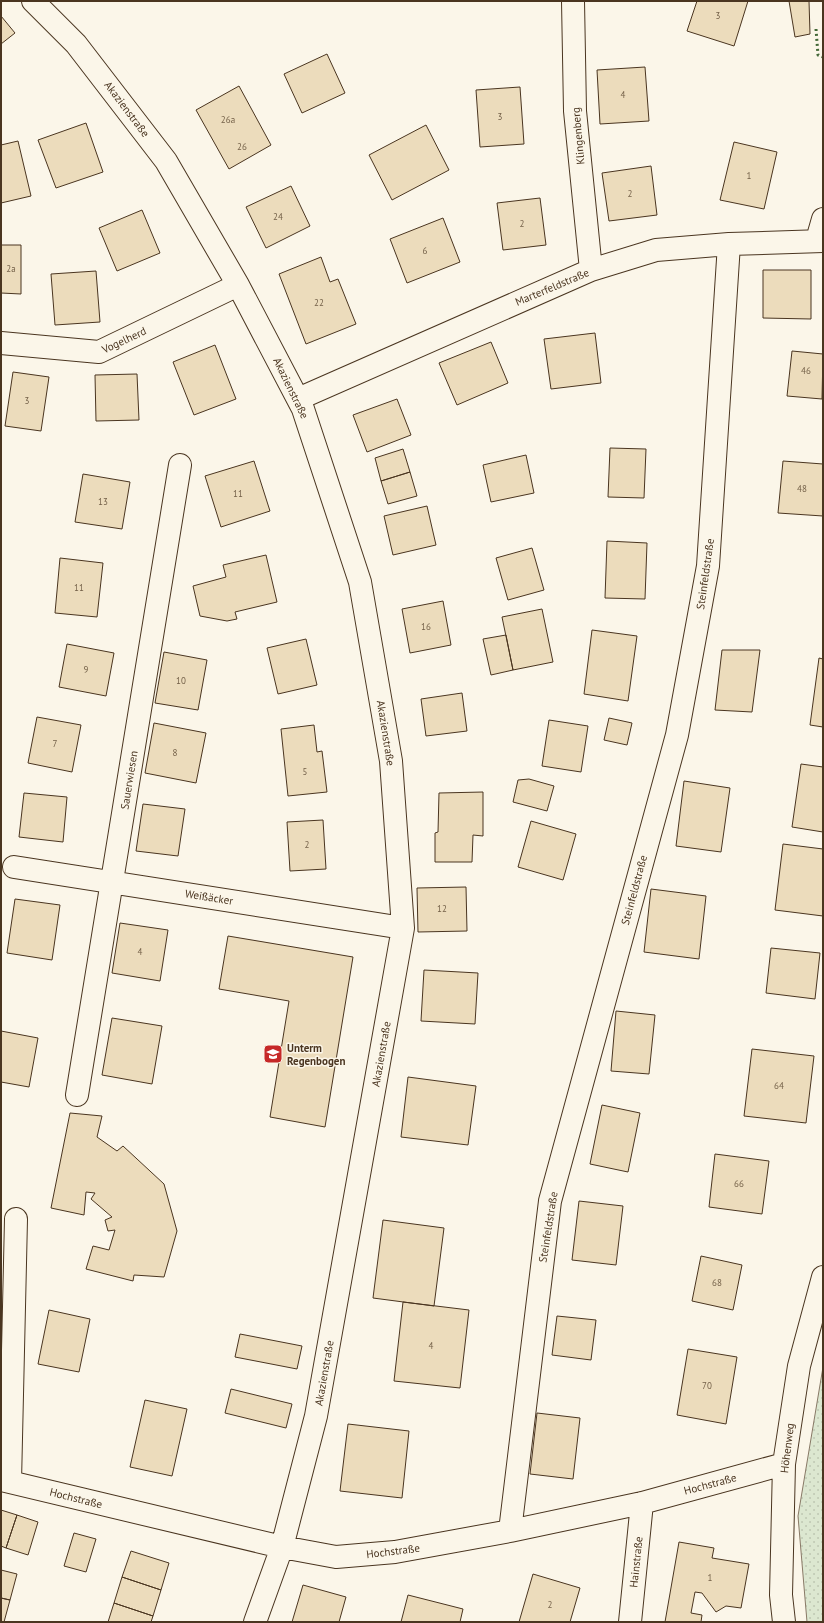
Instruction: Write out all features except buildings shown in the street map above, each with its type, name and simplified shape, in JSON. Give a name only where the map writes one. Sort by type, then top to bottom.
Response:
[{"type":"street","name":"Akazienstraße","points":[[34,1],[76,44],[166,161],[238,285],[303,409],[360,582],[391,761],[403,928],[316,1416],[282,1547],[255,1622]]},
{"type":"street","name":"Klingenberg","points":[[573,1],[575,111],[590,270]]},
{"type":"street","points":[[820,240],[823,219]]},
{"type":"street","name":"Marterfeldstraße","points":[[298,399],[590,270],[656,250],[729,244],[820,240]]},
{"type":"street","name":"Steinfeldstraße","points":[[510,1531],[550,1201],[676,735],[708,566],[729,244]]},
{"type":"street","name":"Vogelherd","points":[[1,343],[99,352],[238,285]]},
{"type":"street","name":"Sauerwiesen","points":[[77,1095],[180,465]]},
{"type":"street","name":"Weißäcker","points":[[14,867],[403,928]]},
{"type":"street","points":[[6,1481],[16,1219]]},
{"type":"street","name":"Höhenweg","points":[[784,1622],[781,1595],[784,1464],[799,1366],[823,1277]]},
{"type":"street","name":"Hochstraße","points":[[6,1481],[282,1547],[336,1557],[396,1552],[510,1531],[642,1503],[784,1464]]},
{"type":"street","name":"Hainstraße","points":[[630,1622],[642,1503]]},
{"type":"green space","points":[[823,1367],[823,1622],[807,1622],[798,1516]]},
{"type":"hedge","points":[[816,29],[818,55],[823,57]]},
{"type":"place","name":"Unterm Regenbogen","points":[[273,1054]]}]
